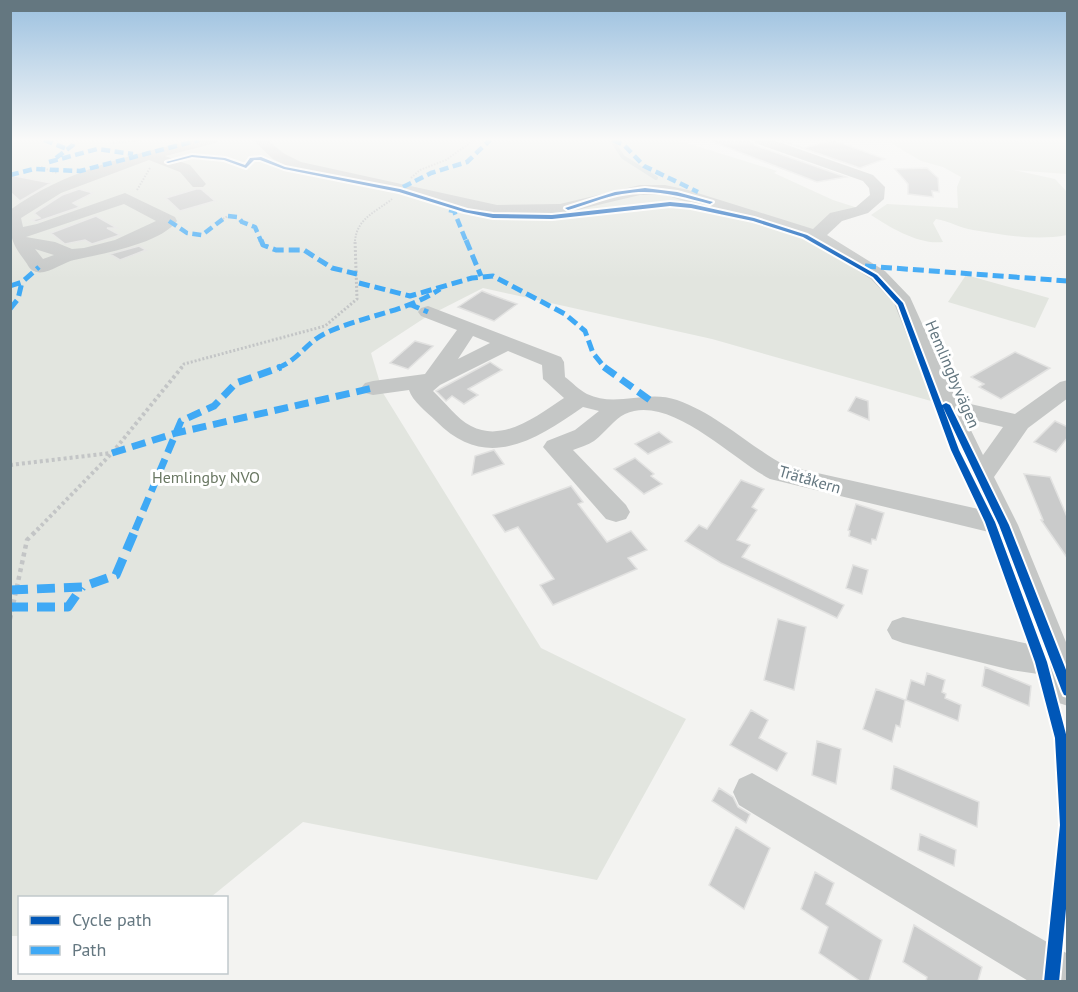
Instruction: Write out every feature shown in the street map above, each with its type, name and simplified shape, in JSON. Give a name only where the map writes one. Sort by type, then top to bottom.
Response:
[{"type":"street","points":[[18,238],[124,198],[169,221],[128,243],[109,250],[70,255],[39,267],[18,238],[12,224],[13,216],[23,207],[66,186]]},
{"type":"street","name":"Hemlingbyvägen","points":[[382,186],[497,210],[531,211],[568,208],[621,192],[665,190],[816,236],[878,275],[903,301],[947,406],[1004,525],[1063,677]]},
{"type":"street","points":[[816,236],[836,218],[870,205],[879,191],[875,186]]},
{"type":"street","points":[[428,312],[553,362],[554,379],[579,399],[609,415],[584,436],[556,447],[616,512]]},
{"type":"street","points":[[469,327],[432,380],[420,391],[460,431],[482,440],[507,438],[534,429],[579,399]]},
{"type":"street","points":[[373,388],[432,380],[507,343]]},
{"type":"street","points":[[947,406],[1018,423],[1057,409],[1068,387]]},
{"type":"street","name":"Trätåkern","points":[[609,415],[636,404],[667,404],[692,414],[755,460],[779,473],[1004,525]]},
{"type":"street","points":[[982,475],[1018,423]]},
{"type":"street","points":[[903,630],[1001,654],[1063,677]]},
{"type":"street","points":[[752,792],[1068,979]]},
{"type":"path","points":[[135,202],[140,186]]},
{"type":"path","points":[[10,619],[27,540],[111,453],[184,364],[325,327],[357,299],[359,283],[354,265],[359,225],[401,186]]},
{"type":"path","points":[[223,219],[228,216]]},
{"type":"path","points":[[10,465],[77,455],[111,453]]},
{"type":"green space","name":"Hemlingby NVO","points":[[11,186],[803,186],[833,200],[861,209],[829,225],[816,241],[863,272],[893,301],[909,334],[931,401],[712,339],[483,288],[426,317],[371,353],[383,393],[541,648],[686,719],[597,880],[303,822],[212,896],[18,896],[18,936],[11,936]]},
{"type":"green space","points":[[1062,186],[1067,192],[1067,235],[1032,237],[1008,235],[968,229],[936,219],[933,223],[943,242],[924,241],[896,230],[871,215],[887,204],[958,208],[957,187]]},
{"type":"green space","points":[[966,275],[1049,298],[1035,328],[948,302]]},
{"type":"building","points":[[10,186],[45,186],[20,201],[10,192]]},
{"type":"building","points":[[908,186],[939,186],[939,192],[932,191],[933,197],[908,194]]},
{"type":"building","points":[[79,189],[93,193],[73,203],[80,207],[36,222],[32,220],[40,218],[34,213],[62,195]]},
{"type":"building","points":[[201,189],[215,201],[180,211],[166,198]]},
{"type":"building","points":[[96,216],[117,228],[107,228],[120,235],[92,244],[85,240],[65,244],[51,233]]},
{"type":"building","points":[[139,246],[146,250],[120,260],[110,254]]},
{"type":"building","points":[[482,291],[517,304],[494,321],[458,307]]},
{"type":"building","points":[[415,341],[433,346],[408,369],[390,363]]},
{"type":"building","points":[[1015,352],[1050,368],[1001,399],[979,387],[984,384],[971,377]]},
{"type":"building","points":[[490,362],[502,370],[468,389],[478,395],[464,404],[452,396],[446,401],[436,391]]},
{"type":"building","points":[[856,397],[868,401],[869,420],[848,411]]},
{"type":"building","points":[[1055,421],[1068,427],[1068,437],[1056,452],[1034,442]]},
{"type":"building","points":[[659,432],[672,442],[648,454],[635,444]]},
{"type":"building","points":[[494,450],[504,464],[472,475],[475,456]]},
{"type":"building","points":[[635,458],[654,474],[651,476],[662,484],[644,494],[614,469]]},
{"type":"building","points":[[1024,474],[1050,477],[1068,519],[1068,559],[1041,520],[1043,520]]},
{"type":"building","points":[[741,480],[764,489],[752,507],[757,510],[737,540],[750,545],[742,557],[844,605],[837,618],[721,563],[685,541],[699,525],[707,529]]},
{"type":"building","points":[[571,486],[583,502],[578,504],[607,542],[631,531],[647,550],[628,558],[637,569],[553,605],[540,585],[554,579],[518,527],[505,532],[493,515]]},
{"type":"building","points":[[856,504],[884,513],[876,540],[872,539],[871,544],[849,536],[850,531],[848,530]]},
{"type":"building","points":[[853,565],[868,570],[862,594],[846,588]]},
{"type":"building","points":[[778,619],[806,627],[794,690],[764,680]]},
{"type":"building","points":[[985,667],[1031,686],[1029,706],[982,686]]},
{"type":"building","points":[[927,673],[945,680],[942,692],[946,694],[945,698],[961,705],[958,721],[906,700],[911,680],[924,685]]},
{"type":"building","points":[[876,689],[905,700],[900,727],[896,725],[892,742],[863,729]]},
{"type":"building","points":[[751,710],[768,720],[759,738],[787,753],[777,771],[730,745]]},
{"type":"building","points":[[817,741],[841,749],[836,784],[812,775]]},
{"type":"building","points":[[894,766],[979,802],[977,827],[891,789]]},
{"type":"building","points":[[719,788],[733,797],[738,807],[750,814],[746,823],[712,801]]},
{"type":"building","points":[[736,827],[770,848],[744,909],[709,885]]},
{"type":"building","points":[[920,834],[956,850],[954,866],[918,850]]},
{"type":"building","points":[[815,872],[834,883],[826,904],[882,940],[869,981],[860,981],[819,953],[828,927],[801,909]]},
{"type":"building","points":[[914,925],[982,967],[978,981],[926,981],[927,977],[903,962]]},
{"type":"marked path","points":[[685,186],[698,192]]},
{"type":"marked path","points":[[449,210],[454,211],[481,276]]},
{"type":"marked path","points":[[228,216],[238,217],[242,222],[255,227],[263,245],[276,250],[304,250],[332,268],[357,274]]},
{"type":"marked path","points":[[169,221],[187,233],[202,235],[223,219]]},
{"type":"marked path","points":[[865,266],[1068,281]]},
{"type":"marked path","points":[[10,286],[22,282],[39,267]]},
{"type":"marked path","points":[[359,283],[386,292],[410,296],[472,278],[493,276],[565,314],[585,331],[593,353],[606,370],[628,382],[654,403]]},
{"type":"marked path","points":[[10,309],[18,299],[22,282]]},
{"type":"marked path","points":[[10,590],[82,587],[116,575],[181,421],[214,406],[236,383],[292,363],[299,351],[312,340],[346,325],[416,304],[440,289]]},
{"type":"marked path","points":[[409,304],[428,312]]},
{"type":"marked path","points":[[112,453],[176,433],[373,388]]},
{"type":"marked path","points":[[10,607],[68,607],[82,587]]},
{"type":"cycle path","points":[[376,186],[466,211],[493,216],[552,217],[670,204],[691,206],[754,220],[805,236],[875,276],[901,304],[955,450],[990,522],[1041,662],[1061,738],[1067,825],[1051,982]]},
{"type":"cycle path","points":[[568,208],[634,190],[677,193],[710,202]]},
{"type":"cycle path","points":[[946,405],[1004,525],[1068,691]]}]
